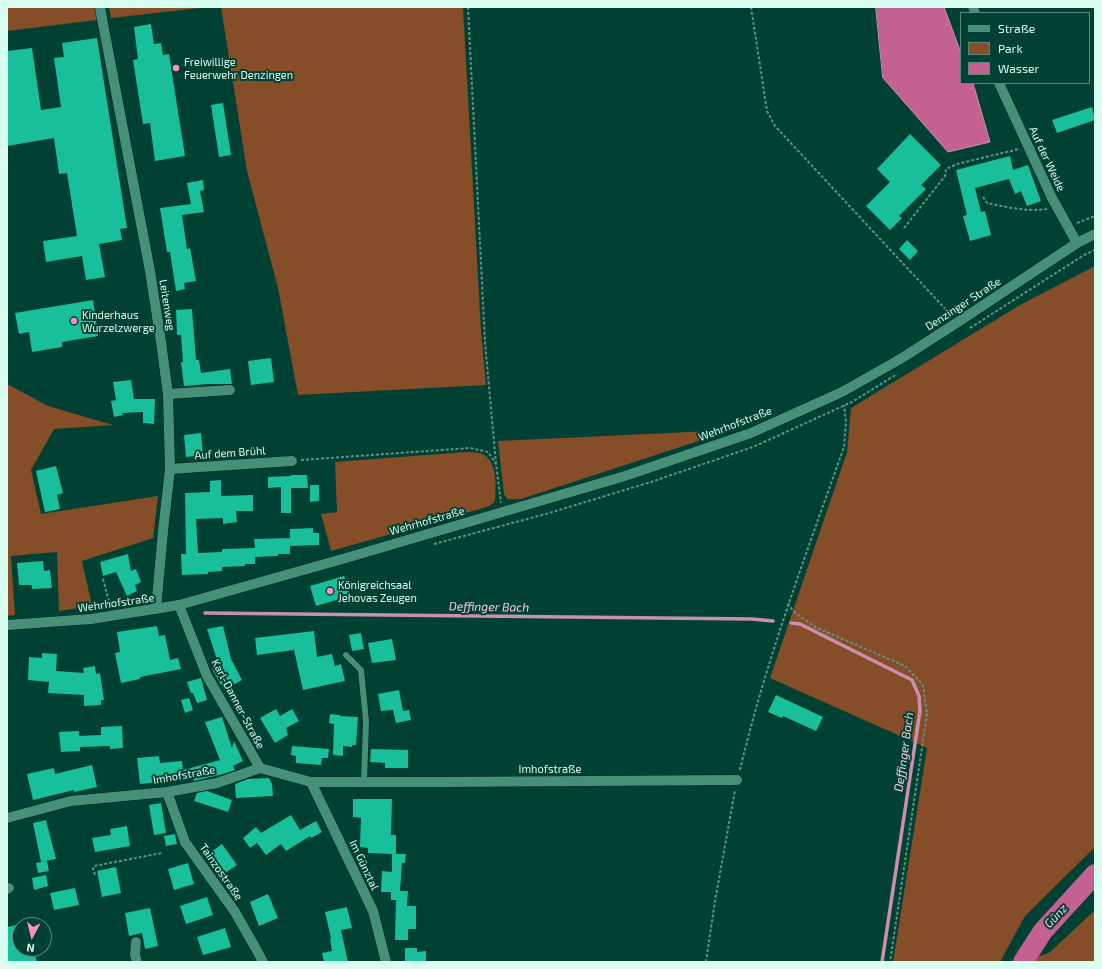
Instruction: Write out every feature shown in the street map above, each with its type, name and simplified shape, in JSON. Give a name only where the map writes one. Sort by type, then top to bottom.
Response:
[{"type":"street","name":"Leitenweg","points":[[100,8],[150,271],[168,394],[170,469],[156,609]]},
{"type":"street","name":"Auf der Weide","points":[[999,84],[1056,206],[1077,243]]},
{"type":"street","name":"Denzinger Straße","points":[[842,392],[902,358],[1077,243],[1095,234]]},
{"type":"street","points":[[168,394],[230,390]]},
{"type":"street","name":"Wehrhofstraße","points":[[7,625],[112,616],[179,605],[625,476],[751,433],[842,392]]},
{"type":"street","name":"Auf dem Brühl","points":[[170,469],[292,461]]},
{"type":"street","name":"Karl-Danner-Straße","points":[[179,605],[207,676],[260,768]]},
{"type":"street","name":"Imhofstraße","points":[[7,818],[71,801],[167,792],[217,783],[260,768],[311,782],[737,780]]},
{"type":"street","name":"Im Günztal","points":[[311,782],[373,911],[386,962]]},
{"type":"street","name":"Tainzostraße","points":[[167,792],[185,842],[234,912],[263,962]]},
{"type":"street","points":[[136,942],[135,955],[137,962]]},
{"type":"lane","points":[[346,655],[361,670],[366,721],[364,782]]},
{"type":"path","points":[[468,7],[484,334],[496,464],[500,490]]},
{"type":"path","points":[[751,7],[767,111],[775,126],[958,322]]},
{"type":"path","points":[[904,228],[945,176],[946,169],[957,164],[1028,147]]},
{"type":"path","points":[[983,196],[987,203],[1004,207],[1031,210],[1046,209],[1056,206]]},
{"type":"path","points":[[1068,226],[1094,218]]},
{"type":"path","points":[[706,962],[715,902],[737,780],[762,683],[788,603],[844,447],[846,422],[842,392]]},
{"type":"path","points":[[292,461],[470,448],[488,452],[496,464]]},
{"type":"path","points":[[103,579],[112,616]]},
{"type":"path","points":[[788,603],[793,611],[816,627],[905,666],[923,685],[927,714],[890,962]]},
{"type":"path","points":[[95,875],[93,869],[94,866],[162,853]]},
{"type":"green space","points":[[7,7],[96,7],[97,20],[7,31]]},
{"type":"green space","points":[[109,7],[209,7],[111,18]]},
{"type":"green space","points":[[221,7],[463,7],[481,331],[486,385],[298,395],[278,288],[247,171]]},
{"type":"green space","points":[[1095,266],[1095,847],[1025,916],[1000,962],[893,962],[927,748],[770,678],[847,452],[851,408],[1020,305]]},
{"type":"green space","points":[[7,384],[48,406],[113,425],[54,429],[31,470],[41,514],[158,496],[153,538],[82,561],[92,606],[59,611],[57,552],[11,556],[15,615],[7,616]]},
{"type":"green space","points":[[732,430],[521,499],[507,499],[504,494],[498,441]]},
{"type":"green space","points":[[466,452],[477,453],[485,456],[490,460],[493,466],[496,488],[495,501],[490,506],[331,551],[321,514],[337,512],[335,462]]},
{"type":"green space","points":[[1095,910],[1095,962],[1029,962],[1031,959],[1049,953]]},
{"type":"water","points":[[876,7],[944,7],[960,50],[960,84],[973,84],[990,142],[948,152],[883,78]]},
{"type":"building","points":[[151,24],[154,44],[161,43],[163,55],[169,54],[185,156],[155,161],[150,123],[143,124],[133,60],[138,59],[134,27]]},
{"type":"building","points":[[97,38],[127,228],[120,229],[122,240],[99,244],[105,277],[86,280],[82,256],[46,262],[43,241],[77,236],[67,173],[59,174],[54,138],[7,146],[7,51],[32,48],[41,110],[61,107],[54,58],[64,57],[62,43]]},
{"type":"building","points":[[223,103],[231,155],[219,157],[211,105]]},
{"type":"building","points":[[1092,107],[1095,120],[1057,133],[1052,120]]},
{"type":"building","points":[[910,134],[941,165],[921,185],[926,189],[899,216],[902,218],[890,230],[866,206],[890,182],[877,169]]},
{"type":"building","points":[[1010,156],[1013,170],[1028,165],[1041,201],[1027,206],[1021,191],[1015,194],[1009,179],[975,188],[981,212],[985,211],[991,235],[970,241],[963,216],[967,215],[956,170]]},
{"type":"building","points":[[203,180],[204,190],[200,191],[204,212],[182,215],[187,249],[190,248],[196,281],[184,283],[185,289],[176,291],[170,252],[167,252],[160,208],[191,204],[187,183]]},
{"type":"building","points":[[907,240],[918,251],[910,260],[899,249]]},
{"type":"building","points":[[93,300],[98,336],[62,342],[62,347],[32,352],[29,332],[19,334],[15,313]]},
{"type":"building","points":[[192,309],[196,360],[199,360],[201,373],[230,369],[232,384],[184,386],[181,362],[183,362],[181,335],[177,335],[176,310]]},
{"type":"building","points":[[271,358],[274,382],[251,385],[248,361]]},
{"type":"building","points":[[131,380],[134,399],[155,399],[154,424],[143,423],[143,412],[122,413],[123,415],[114,417],[111,401],[116,400],[113,382]]},
{"type":"building","points":[[201,433],[203,455],[186,457],[184,435]]},
{"type":"building","points":[[56,466],[63,493],[57,495],[60,509],[45,512],[36,471]]},
{"type":"building","points":[[307,475],[308,488],[291,488],[291,513],[281,513],[281,487],[268,488],[268,477]]},
{"type":"building","points":[[221,480],[221,496],[253,495],[253,511],[236,511],[237,522],[223,524],[223,518],[196,519],[198,553],[222,552],[222,549],[255,548],[254,539],[290,538],[290,554],[255,557],[255,564],[222,567],[222,571],[208,572],[208,574],[182,575],[181,554],[186,554],[185,493],[210,492],[210,481]]},
{"type":"building","points":[[310,485],[319,485],[319,501],[310,502]]},
{"type":"building","points":[[313,528],[313,533],[319,533],[319,545],[290,546],[290,529]]},
{"type":"building","points":[[128,554],[131,571],[136,569],[141,582],[135,585],[137,591],[127,596],[116,572],[103,576],[100,562]]},
{"type":"building","points":[[43,561],[44,571],[50,570],[52,588],[32,589],[32,585],[19,585],[17,563]]},
{"type":"building","name":"Königreichsaal Jehovas Zeugen","points":[[344,576],[350,596],[316,606],[310,586]]},
{"type":"building","points":[[157,626],[159,636],[165,635],[170,660],[178,658],[181,669],[140,677],[140,679],[121,683],[115,653],[120,652],[117,632]]},
{"type":"building","points":[[223,626],[231,659],[242,680],[224,690],[212,669],[219,666],[207,629]]},
{"type":"building","points":[[314,631],[317,657],[332,654],[335,666],[341,664],[345,681],[303,690],[294,650],[257,655],[255,638]]},
{"type":"building","points":[[361,633],[364,649],[352,651],[349,635]]},
{"type":"building","points":[[392,639],[396,660],[372,663],[368,643]]},
{"type":"building","points":[[42,653],[57,654],[56,671],[84,673],[83,668],[95,666],[96,674],[100,673],[104,700],[101,700],[101,705],[84,706],[84,695],[48,693],[49,682],[28,680],[29,657],[42,658]]},
{"type":"building","points":[[201,678],[207,700],[197,703],[187,682]]},
{"type":"building","points":[[399,690],[403,711],[409,710],[411,720],[396,723],[393,710],[381,711],[378,694]]},
{"type":"building","points":[[776,695],[823,717],[816,731],[783,716],[782,718],[768,712]]},
{"type":"building","points":[[189,698],[193,710],[185,713],[181,700]]},
{"type":"building","points":[[276,709],[280,716],[292,709],[299,721],[286,728],[288,735],[275,743],[260,718]]},
{"type":"building","points":[[330,714],[358,717],[356,745],[352,745],[352,747],[343,746],[343,756],[333,755],[334,724],[329,723]]},
{"type":"building","points":[[222,717],[232,748],[234,741],[243,761],[233,766],[235,770],[194,781],[193,778],[140,784],[137,758],[159,756],[160,763],[182,761],[183,770],[220,760],[205,722]]},
{"type":"building","points":[[122,726],[123,748],[110,749],[110,746],[80,747],[80,751],[61,752],[59,732],[79,731],[79,736],[101,735],[101,727]]},
{"type":"building","points":[[292,746],[329,749],[328,758],[322,758],[321,765],[296,763],[296,756],[291,755]]},
{"type":"building","points":[[371,749],[408,750],[408,768],[385,768],[385,763],[370,762]]},
{"type":"building","points":[[92,765],[97,787],[74,792],[74,790],[33,800],[27,774],[54,768],[55,774]]},
{"type":"building","points":[[269,778],[272,784],[273,796],[236,798],[235,784],[248,779]]},
{"type":"building","points":[[207,791],[232,800],[228,812],[194,801],[197,793]]},
{"type":"building","points":[[353,799],[392,799],[391,835],[396,835],[396,854],[406,854],[405,863],[402,863],[400,891],[408,891],[407,906],[416,906],[416,929],[408,929],[408,940],[395,940],[396,900],[391,900],[391,892],[381,892],[382,871],[392,872],[392,854],[368,853],[368,848],[360,847],[361,818],[353,817]]},
{"type":"building","points":[[161,803],[166,833],[154,835],[149,805]]},
{"type":"building","points":[[291,815],[300,830],[316,821],[322,832],[311,838],[310,836],[286,851],[281,844],[266,855],[257,843],[250,848],[243,838],[256,827],[261,833]]},
{"type":"building","points":[[46,820],[56,859],[41,862],[33,823]]},
{"type":"building","points":[[127,826],[130,846],[95,852],[92,838],[111,835],[110,829]]},
{"type":"building","points":[[175,834],[177,844],[166,846],[164,836]]},
{"type":"building","points":[[222,844],[237,865],[222,875],[207,855]]},
{"type":"building","points":[[47,861],[49,871],[38,873],[36,863]]},
{"type":"building","points":[[188,863],[194,884],[174,890],[168,869]]},
{"type":"building","points":[[116,867],[121,893],[102,897],[97,871]]},
{"type":"building","points":[[46,875],[48,886],[34,890],[32,878]]},
{"type":"building","points":[[75,888],[79,905],[54,910],[50,893]]},
{"type":"building","points":[[268,894],[278,918],[259,926],[250,902]]},
{"type":"building","points":[[207,897],[213,915],[186,924],[180,906]]},
{"type":"building","points":[[347,907],[352,928],[341,930],[348,962],[324,962],[322,953],[332,951],[331,938],[325,912]]},
{"type":"building","points":[[150,908],[158,946],[145,949],[142,933],[129,936],[125,913]]},
{"type":"building","points":[[12,926],[12,957],[36,957],[37,962],[7,962],[7,927]]},
{"type":"building","points":[[225,928],[231,947],[203,955],[197,937]]},
{"type":"building","points":[[405,948],[417,948],[417,952],[426,951],[426,962],[405,962]]},
{"type":"waterway","name":"Deffinger Bach","points":[[205,613],[752,619],[773,621]]},
{"type":"waterway","name":"Deffinger Bach","points":[[791,623],[800,624],[912,680],[919,696],[920,711],[882,962]]},
{"type":"waterway","name":"Günz","points":[[1023,962],[1043,931],[1095,874]]},
{"type":"place","name":"Freiwillige Feuerwehr Denzingen","points":[[176,68]]},
{"type":"place","name":"Kinderhaus Wurzelzwerge","points":[[74,321]]},
{"type":"place","name":"Königreichsaal Jehovas Zeugen","points":[[330,591]]}]
